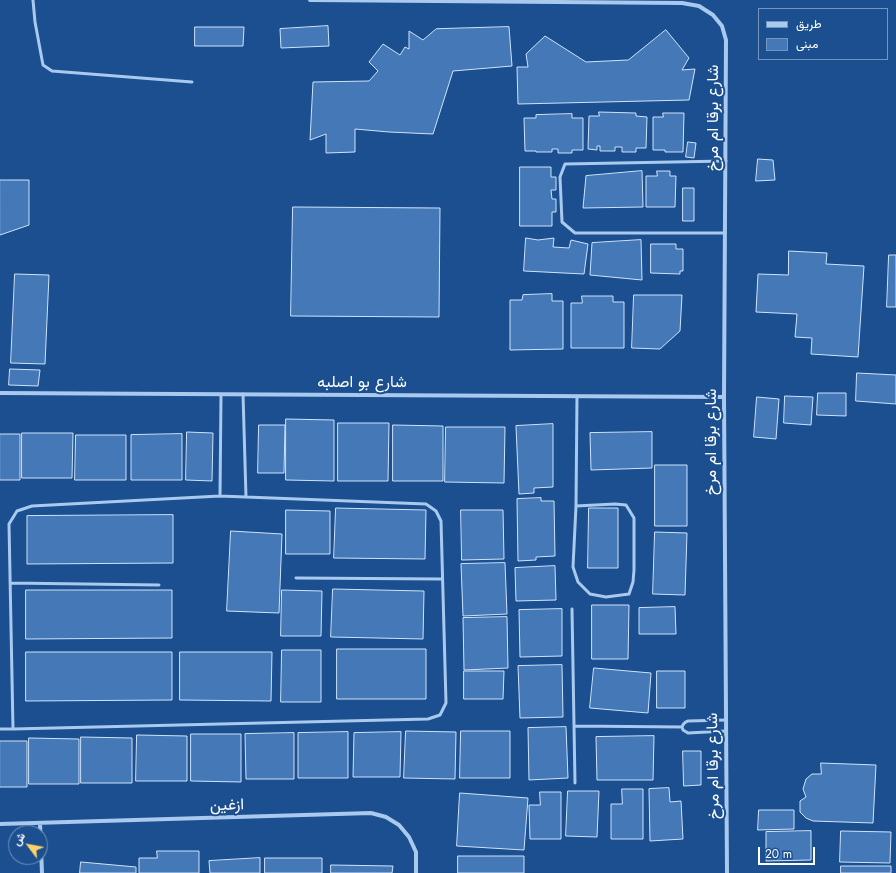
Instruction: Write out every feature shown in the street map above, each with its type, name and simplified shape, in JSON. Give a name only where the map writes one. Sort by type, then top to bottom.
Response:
[{"type":"street","points":[[310,0],[542,1]]},
{"type":"street","name":"شارع برقا ام مرخ","points":[[542,1],[682,3],[699,6],[713,15],[722,26],[726,40],[724,397],[727,873]]},
{"type":"street","name":"شارع بو اصلبه","points":[[0,393],[724,397]]},
{"type":"street","name":"ازغين","points":[[0,824],[371,813],[386,817],[399,825],[409,837],[416,852],[416,873]]},
{"type":"street","points":[[40,824],[42,873]]},
{"type":"lane","points":[[33,0],[35,22],[43,65],[52,71],[192,82]]},
{"type":"lane","points":[[725,233],[575,233],[562,222],[560,177],[565,164],[726,161]]},
{"type":"lane","points":[[243,394],[246,497]]},
{"type":"lane","points":[[220,496],[221,395]]},
{"type":"lane","points":[[576,506],[615,504],[626,505],[634,518],[634,570],[633,582],[629,594],[606,597],[590,594],[578,582],[573,567],[576,506],[577,396]]},
{"type":"lane","points":[[0,729],[13,729],[428,719],[440,715],[446,703],[441,521],[436,511],[426,504],[220,496],[32,506],[17,510],[8,524],[13,729]]},
{"type":"lane","points":[[296,578],[442,579]]},
{"type":"lane","points":[[10,583],[159,585]]},
{"type":"lane","points":[[572,609],[575,783]]},
{"type":"lane","points":[[682,727],[685,722],[688,721],[726,720]]},
{"type":"lane","points":[[574,726],[682,727]]},
{"type":"lane","points":[[682,727],[683,730],[688,733],[726,731]]},
{"type":"building","points":[[328,26],[329,46],[281,48],[280,29]]},
{"type":"building","points":[[195,27],[244,27],[243,46],[195,46]]},
{"type":"building","points":[[509,27],[512,66],[453,71],[433,134],[355,129],[355,152],[326,153],[326,134],[310,140],[313,82],[369,81],[378,71],[369,62],[383,44],[400,55],[405,47],[409,49],[409,31],[423,40],[436,29]]},
{"type":"building","points":[[666,30],[689,58],[682,70],[695,69],[689,100],[518,104],[517,67],[528,67],[526,54],[545,36],[586,62],[628,60]]},
{"type":"building","points":[[599,112],[636,113],[636,116],[647,117],[646,148],[636,148],[636,152],[622,152],[622,147],[615,147],[615,151],[600,151],[600,146],[597,146],[597,150],[588,149],[589,116],[599,116]]},
{"type":"building","points":[[663,113],[684,113],[683,152],[653,150],[653,117],[663,117]]},
{"type":"building","points":[[572,114],[572,118],[583,118],[583,150],[572,150],[572,153],[558,153],[558,149],[552,149],[552,152],[525,151],[524,118],[536,118],[536,115]]},
{"type":"building","points":[[688,142],[696,143],[694,158],[686,157]]},
{"type":"building","points":[[758,159],[773,160],[775,180],[756,181]]},
{"type":"building","points":[[520,167],[551,167],[551,177],[556,177],[556,190],[551,190],[552,199],[556,199],[556,212],[552,212],[552,226],[520,226]]},
{"type":"building","points":[[642,171],[643,207],[583,208],[586,176]]},
{"type":"building","points":[[657,171],[670,171],[670,176],[676,176],[675,207],[646,207],[646,176],[657,176]]},
{"type":"building","points":[[0,180],[29,180],[29,225],[0,235]]},
{"type":"building","points":[[683,188],[694,188],[694,221],[683,221]]},
{"type":"building","points":[[293,207],[440,208],[439,317],[291,316]]},
{"type":"building","points":[[526,238],[538,240],[554,238],[553,247],[569,248],[571,240],[588,244],[584,274],[524,271]]},
{"type":"building","points":[[641,240],[642,280],[590,275],[592,243]]},
{"type":"building","points":[[651,244],[676,244],[676,249],[683,249],[683,271],[680,271],[680,274],[651,273]]},
{"type":"building","points":[[789,251],[827,253],[826,264],[864,266],[858,357],[811,354],[812,338],[795,337],[797,314],[756,312],[758,274],[788,275]]},
{"type":"building","points":[[889,255],[896,255],[896,307],[887,307]]},
{"type":"building","points":[[15,274],[49,275],[45,364],[11,363]]},
{"type":"building","points":[[552,294],[552,301],[563,301],[563,349],[510,350],[510,300],[522,300],[523,295]]},
{"type":"building","points":[[634,295],[682,295],[680,331],[660,349],[632,348]]},
{"type":"building","points":[[582,296],[613,296],[613,302],[624,302],[624,348],[571,348],[571,303],[582,303]]},
{"type":"building","points":[[10,369],[40,370],[38,386],[9,385]]},
{"type":"building","points":[[857,373],[896,375],[896,404],[856,401]]},
{"type":"building","points":[[818,393],[846,393],[846,416],[817,415]]},
{"type":"building","points":[[785,396],[813,397],[811,425],[784,423]]},
{"type":"building","points":[[757,397],[779,399],[776,439],[754,437]]},
{"type":"building","points":[[286,419],[334,420],[334,481],[286,480]]},
{"type":"building","points":[[338,423],[389,423],[388,481],[338,481]]},
{"type":"building","points":[[553,424],[553,487],[534,488],[534,493],[519,494],[516,426]]},
{"type":"building","points":[[259,425],[285,425],[284,473],[258,473]]},
{"type":"building","points":[[393,425],[443,426],[443,481],[393,481]]},
{"type":"building","points":[[446,427],[505,427],[504,483],[445,482]]},
{"type":"building","points":[[187,432],[213,433],[212,481],[186,480]]},
{"type":"building","points":[[652,432],[652,468],[591,470],[590,433]]},
{"type":"building","points":[[22,433],[73,433],[72,478],[22,478]]},
{"type":"building","points":[[0,434],[20,434],[20,480],[0,480]]},
{"type":"building","points":[[182,434],[182,480],[131,480],[131,435]]},
{"type":"building","points":[[76,435],[126,435],[126,480],[75,480]]},
{"type":"building","points":[[655,465],[687,465],[687,526],[655,526]]},
{"type":"building","points":[[541,498],[541,501],[554,501],[555,556],[536,557],[536,560],[518,561],[517,499]]},
{"type":"building","points":[[336,508],[426,510],[425,559],[334,558]]},
{"type":"building","points":[[589,508],[618,508],[618,568],[588,568]]},
{"type":"building","points":[[286,510],[330,511],[330,554],[286,554]]},
{"type":"building","points":[[461,510],[503,510],[504,559],[462,560]]},
{"type":"building","points":[[173,515],[173,563],[27,564],[27,516]]},
{"type":"building","points":[[231,531],[282,534],[279,613],[227,611]]},
{"type":"building","points":[[655,532],[687,533],[685,595],[653,594]]},
{"type":"building","points":[[505,563],[507,614],[463,616],[461,564]]},
{"type":"building","points":[[555,566],[556,600],[516,601],[515,568]]},
{"type":"building","points":[[333,589],[424,591],[423,639],[331,637]]},
{"type":"building","points":[[26,590],[172,590],[172,638],[26,639]]},
{"type":"building","points":[[282,590],[322,591],[321,636],[281,636]]},
{"type":"building","points":[[592,605],[629,605],[628,659],[592,659]]},
{"type":"building","points":[[675,607],[676,634],[639,634],[639,608]]},
{"type":"building","points":[[562,609],[562,656],[520,657],[519,610]]},
{"type":"building","points":[[507,617],[508,668],[464,670],[463,618]]},
{"type":"building","points":[[337,649],[426,649],[426,699],[337,699]]},
{"type":"building","points":[[282,650],[321,650],[321,702],[281,702]]},
{"type":"building","points":[[26,652],[172,652],[172,700],[26,701]]},
{"type":"building","points":[[180,652],[272,652],[271,701],[180,700]]},
{"type":"building","points":[[562,665],[563,717],[520,718],[518,666]]},
{"type":"building","points":[[594,668],[651,673],[648,713],[590,708]]},
{"type":"building","points":[[464,671],[504,671],[503,699],[464,699]]},
{"type":"building","points":[[657,671],[685,671],[685,708],[657,708]]},
{"type":"building","points":[[566,727],[568,778],[529,780],[528,728]]},
{"type":"building","points":[[406,731],[456,732],[455,779],[404,778]]},
{"type":"building","points":[[461,731],[510,731],[510,778],[460,778]]},
{"type":"building","points":[[348,732],[348,778],[298,778],[298,733]]},
{"type":"building","points":[[401,732],[400,777],[353,777],[354,733]]},
{"type":"building","points":[[294,733],[294,779],[246,779],[245,734]]},
{"type":"building","points":[[191,734],[241,734],[241,782],[191,781]]},
{"type":"building","points":[[137,735],[187,736],[187,781],[136,781]]},
{"type":"building","points":[[654,736],[653,780],[597,780],[596,737]]},
{"type":"building","points":[[81,737],[132,738],[132,783],[81,783]]},
{"type":"building","points":[[29,738],[79,739],[79,784],[29,784]]},
{"type":"building","points":[[0,741],[27,741],[27,787],[0,787]]},
{"type":"building","points":[[683,751],[701,751],[701,785],[684,786]]},
{"type":"building","points":[[821,763],[876,765],[873,823],[813,821],[806,818],[800,812],[800,801],[806,797],[803,789],[806,779],[812,774],[821,774]]},
{"type":"building","points":[[669,788],[670,802],[681,801],[683,839],[650,841],[649,789]]},
{"type":"building","points":[[622,789],[643,789],[643,839],[611,839],[611,804],[622,804]]},
{"type":"building","points":[[568,791],[599,791],[597,837],[566,836]]},
{"type":"building","points":[[540,792],[561,792],[561,839],[530,839],[529,805],[540,805]]},
{"type":"building","points":[[460,793],[528,798],[524,850],[457,846]]},
{"type":"building","points":[[759,810],[794,810],[794,829],[758,830]]},
{"type":"building","points":[[811,831],[811,860],[766,861],[766,832]]},
{"type":"building","points":[[841,831],[891,832],[890,863],[840,862]]},
{"type":"building","points":[[157,851],[199,851],[199,873],[139,873],[139,858],[157,858]]},
{"type":"building","points":[[458,856],[524,856],[524,873],[458,873]]},
{"type":"building","points":[[260,858],[260,873],[210,873],[209,861]]},
{"type":"building","points":[[265,858],[322,858],[322,873],[265,873]]},
{"type":"building","points":[[81,862],[136,867],[136,873],[80,873]]},
{"type":"building","points":[[331,865],[393,866],[392,873],[331,873]]},
{"type":"building","points":[[841,866],[891,866],[891,873],[841,873]]}]
